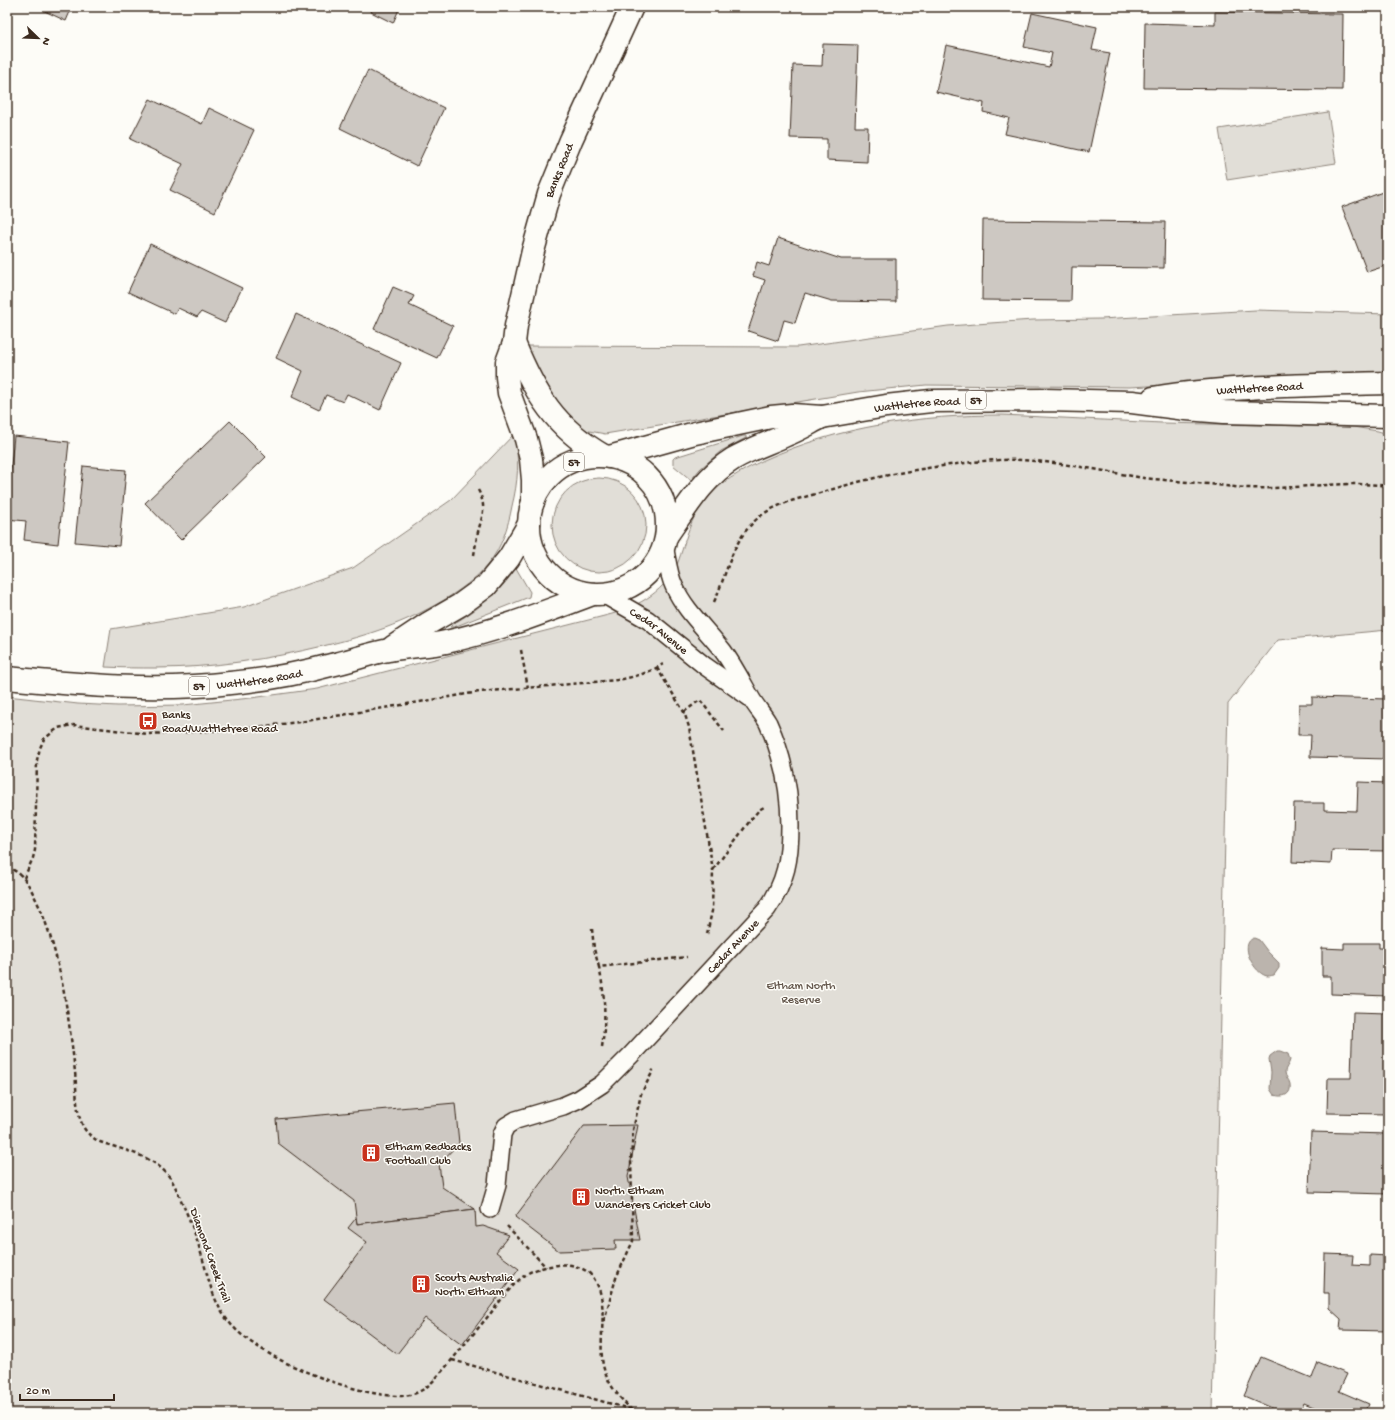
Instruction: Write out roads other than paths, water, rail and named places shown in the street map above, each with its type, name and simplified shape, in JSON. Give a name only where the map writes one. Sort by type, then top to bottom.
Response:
[{"type":"main road","name":"Banks Road","points":[[533,502],[534,480],[531,459],[526,439],[509,393],[507,362],[514,343],[516,326],[533,251],[549,194],[571,140],[632,7]]},
{"type":"main road","points":[[514,343],[531,382],[558,421],[584,444],[607,457]]},
{"type":"main road","name":"Wattletree Road","points":[[1132,402],[1188,393],[1224,390],[1388,383]]},
{"type":"main road","name":"Wattletree Road","points":[[607,457],[695,433],[771,417],[792,415],[822,417],[886,406],[931,401],[1031,400],[1132,402],[1224,412],[1388,416]]},
{"type":"main road","name":"Wattletree Road","points":[[666,540],[689,503],[713,475],[732,460],[755,448],[798,430],[822,417]]},
{"type":"main road","name":"57","points":[[607,457],[626,462],[641,471],[654,484],[662,500],[667,517],[666,540],[655,564],[641,579],[623,590],[598,594],[573,590],[555,579],[540,564],[532,545],[529,524],[533,502],[544,482],[561,467],[582,458],[607,457]]},
{"type":"main road","name":"Wattletree Road","points":[[389,650],[429,623],[460,605],[486,586],[509,558],[529,524]]},
{"type":"main road","name":"Wattletree Road","points":[[7,678],[75,685],[182,687],[222,684],[274,677],[330,666],[389,650],[445,642],[478,634],[512,624],[598,594]]},
{"type":"lane","name":"Cedar Avenue","points":[[490,1209],[497,1186],[502,1134],[504,1129],[510,1123],[527,1116],[574,1102],[602,1084],[631,1055],[767,908],[782,884],[786,870],[790,839],[790,803],[785,770],[777,744],[767,722],[752,700],[739,675],[723,651],[680,598],[670,576],[666,540]]},
{"type":"lane","name":"Cedar Avenue","points":[[598,594],[648,620],[752,700]]},
{"type":"place","name":"Banks Road/Wattletree Road","points":[[148,721]]},
{"type":"place","name":"Eltham Redbacks Football Club","points":[[371,1153]]},
{"type":"place","name":"North Eltham Wanderers Cricket Club","points":[[581,1197]]},
{"type":"place","name":"Scouts Australia North Eltham","points":[[421,1284]]},
{"type":"park label","name":"Eltham North Reserve","points":[[801,992]]}]
